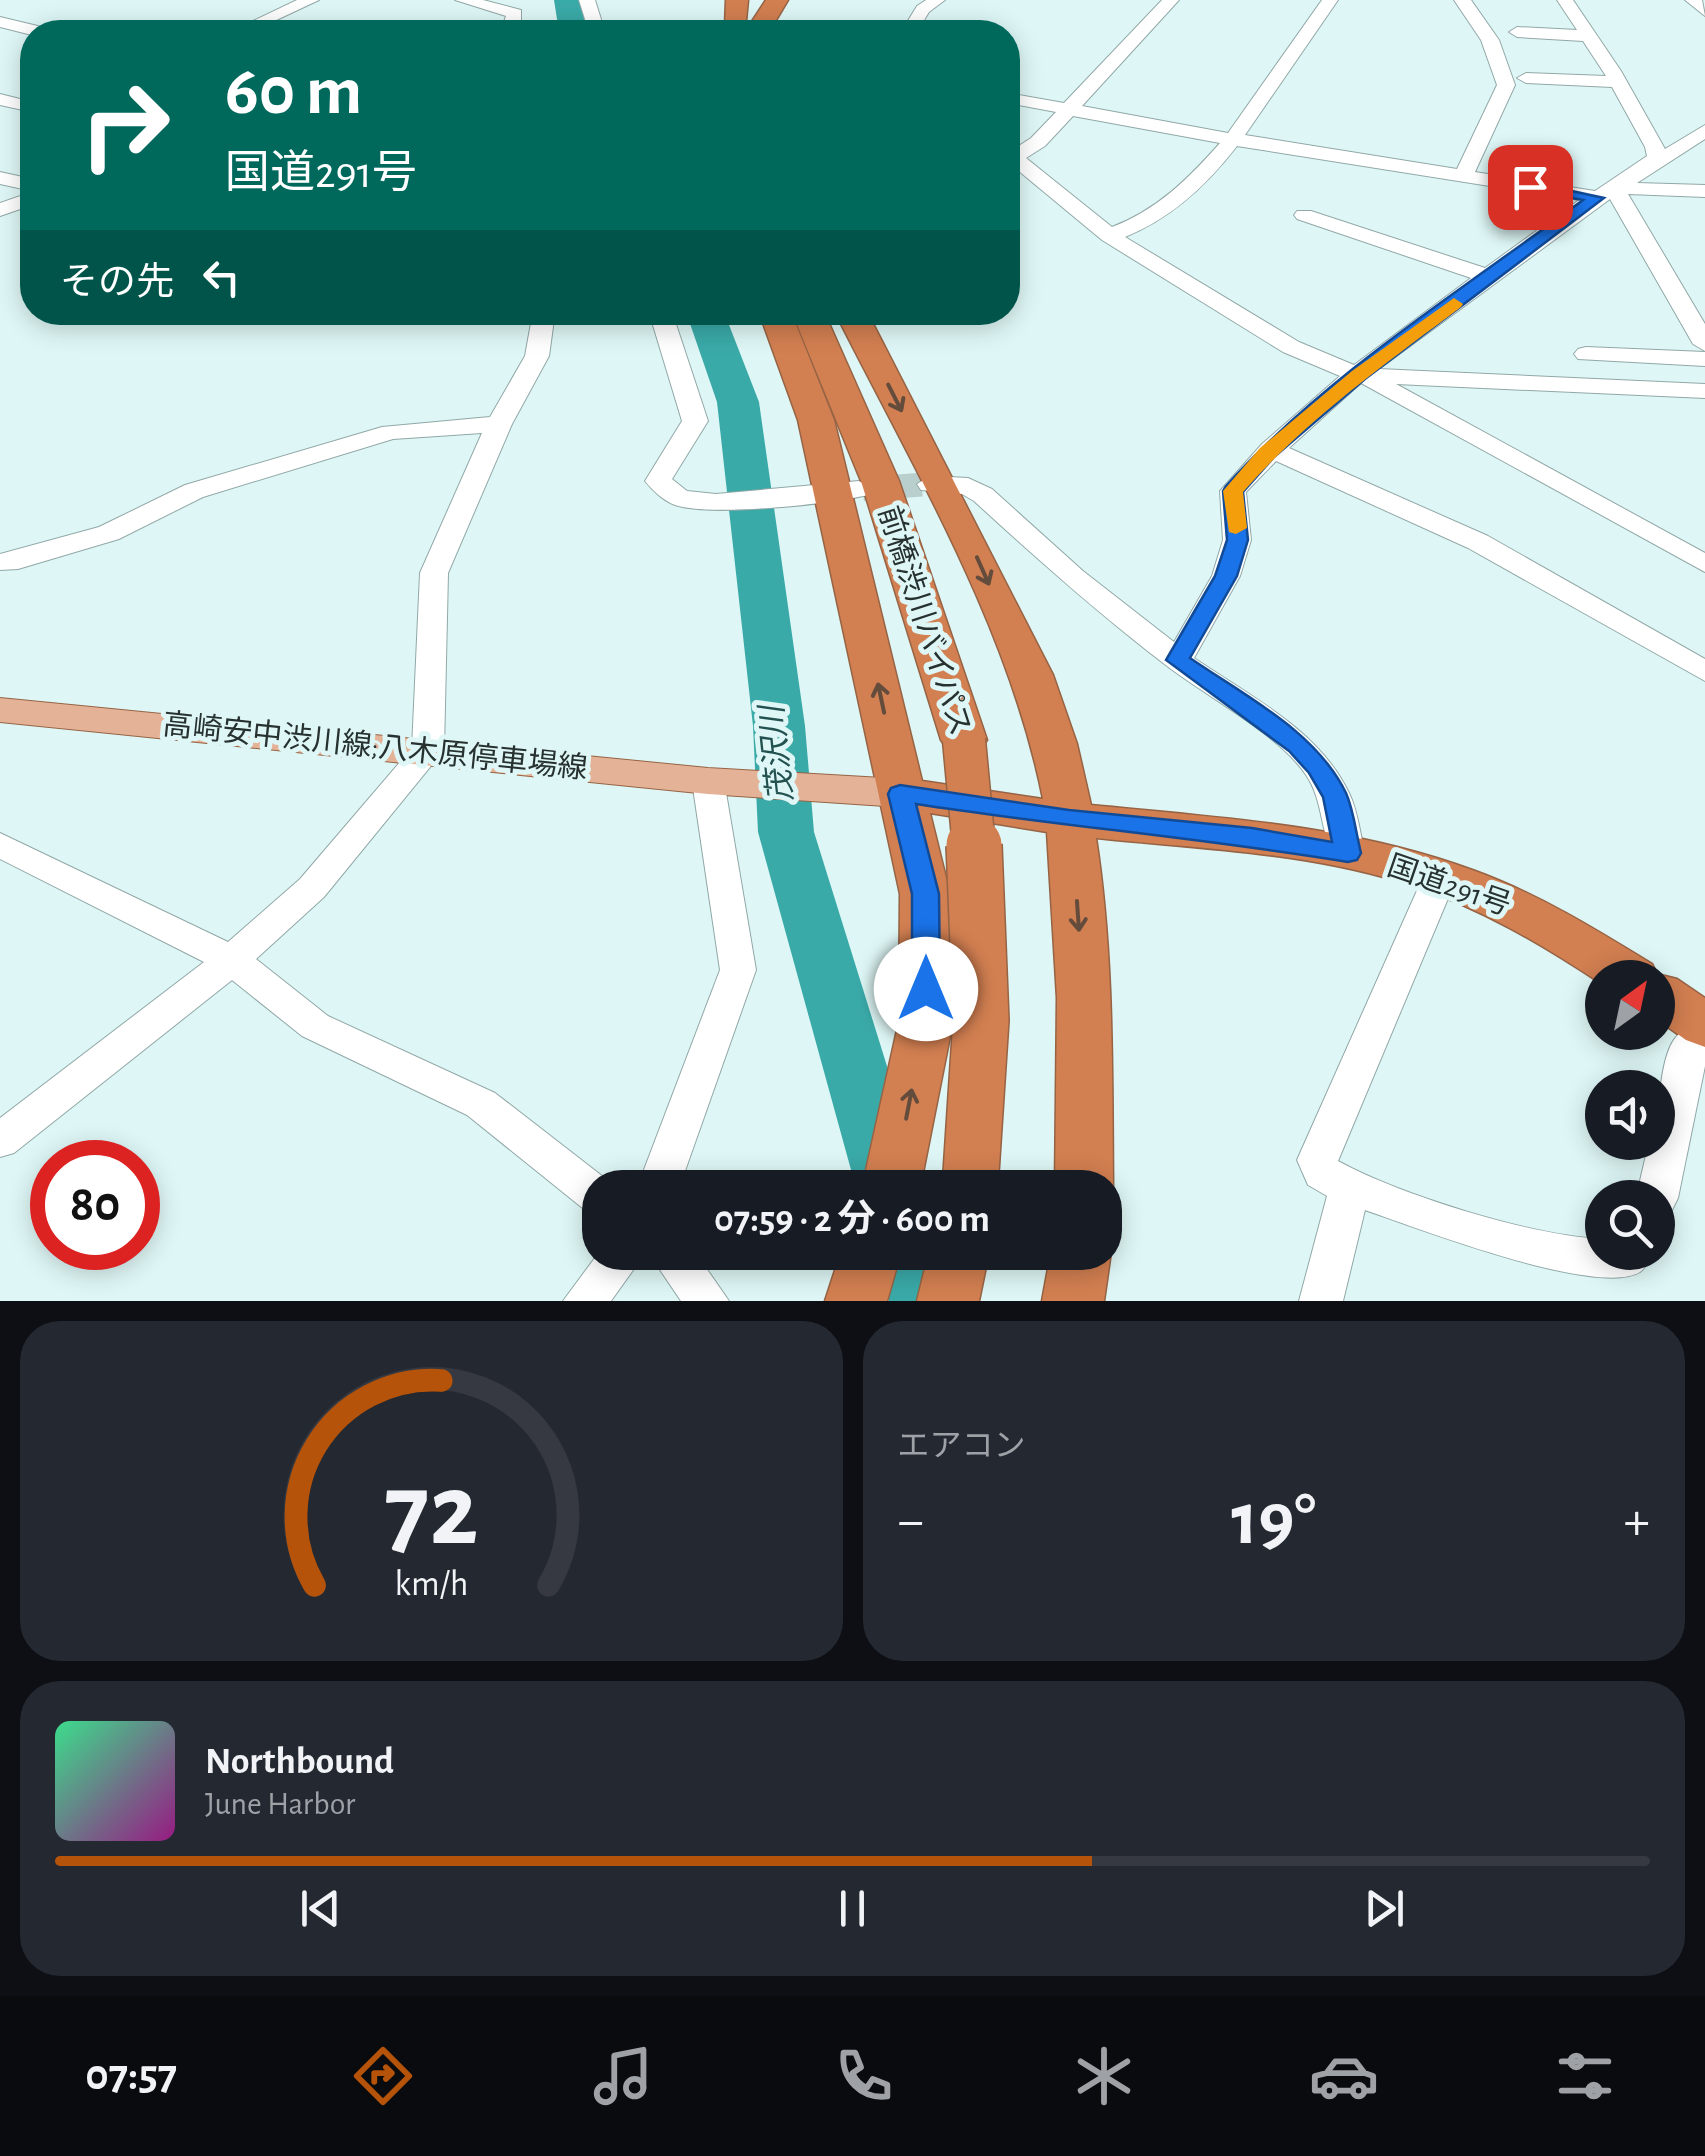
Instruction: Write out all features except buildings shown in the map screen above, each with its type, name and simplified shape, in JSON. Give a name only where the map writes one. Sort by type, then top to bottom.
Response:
[{"type":"highway","points":[[755,20],[776,0]]},
{"type":"highway","points":[[780,325],[816,420],[925,894],[926,1021],[895,1170]]},
{"type":"highway","name":"前橋渋川バイパス","points":[[814,325],[880,481],[964,740],[981,908],[980,1115],[972,1170]]},
{"type":"highway","name":"前橋渋川バイパス","points":[[820,325],[831,364]]},
{"type":"highway","points":[[857,325],[1036,685],[1069,819],[1084,1012],[1084,1170]]},
{"type":"highway","name":"国道291号","points":[[900,794],[1069,819],[1252,837],[1348,853],[1440,877],[1543,922],[1604,960]]},
{"type":"highway","points":[[1675,1006],[1705,1026]]},
{"type":"highway","points":[[856,1301],[865,1270]]},
{"type":"highway","points":[[948,1301],[955,1270]]},
{"type":"highway","points":[[1073,1301],[1078,1270]]},
{"type":"main road","name":"高崎安中渋川線;八木原停車場線","points":[[0,710],[708,781],[900,794]]},
{"type":"street","points":[[265,20],[310,0]]},
{"type":"street","points":[[463,0],[515,13],[513,20]]},
{"type":"street","points":[[916,20],[923,9],[937,0]]},
{"type":"street","points":[[1020,151],[1038,142],[1171,0]]},
{"type":"street","points":[[1109,236],[1152,217],[1174,200],[1231,139],[1330,0]]},
{"type":"street","points":[[1462,0],[1478,18],[1505,74],[1506,85],[1463,176]]},
{"type":"street","points":[[1565,0],[1618,82],[1658,158]]},
{"type":"street","points":[[1693,0],[1705,11]]},
{"type":"street","points":[[1517,32],[1588,36]]},
{"type":"street","points":[[1526,78],[1618,82]]},
{"type":"street","points":[[1020,100],[1463,176],[1607,193],[1705,192]]},
{"type":"street","points":[[1178,660],[1226,576],[1237,540],[1233,491],[1271,449],[1359,375],[1490,277],[1658,158],[1705,131]]},
{"type":"street","points":[[1020,164],[1109,236],[1290,347],[1359,375],[1705,564]]},
{"type":"street","points":[[1607,193],[1705,344]]},
{"type":"street","points":[[1304,216],[1490,277]]},
{"type":"street","points":[[0,1141],[232,960],[312,888],[428,750],[434,572],[499,424],[537,356],[542,325]]},
{"type":"street","points":[[664,325],[695,422],[658,481],[680,498],[716,502],[832,492]]},
{"type":"street","points":[[1586,354],[1705,359]]},
{"type":"street","points":[[1359,375],[1705,390]]},
{"type":"street","points":[[0,562],[8,563],[109,533],[194,490],[391,432],[499,424]]},
{"type":"street","points":[[1271,449],[1478,542],[1705,672]]},
{"type":"street","points":[[934,484],[968,486],[983,494],[1073,576],[1178,660],[1298,745],[1319,768],[1335,797],[1348,853]]},
{"type":"street","points":[[665,1170],[738,970],[708,781]]},
{"type":"street","points":[[0,845],[232,960],[316,1026],[481,1104],[582,1184]]},
{"type":"street","points":[[1440,877],[1317,1160],[1323,1173],[1350,1188],[1560,1253],[1585,1256]]},
{"type":"street","points":[[1661,1180],[1690,1046],[1705,1037]]},
{"type":"street","points":[[1320,1301],[1350,1188]]},
{"type":"street","points":[[585,1301],[610,1270]]},
{"type":"street","points":[[683,1270],[707,1301]]},
{"type":"waterway","name":"茂沢川","points":[[567,0],[571,20]]},
{"type":"waterway","name":"茂沢川","points":[[710,325],[738,402],[779,726],[786,832],[886,1170]]},
{"type":"waterway","name":"茂沢川","points":[[917,1270],[926,1301]]},
{"type":"tunnel","points":[[863,489],[930,484]]},
{"type":"slow traffic","points":[[1236,528],[1233,491],[1267,452],[1359,375],[1454,304]]},
{"type":"route","points":[[926,989],[925,894],[900,794],[1069,819],[1252,837],[1348,853],[1335,797],[1319,768],[1298,745],[1178,660],[1226,576],[1237,540],[1233,491],[1267,452],[1359,375],[1596,198],[1530,187]]}]
